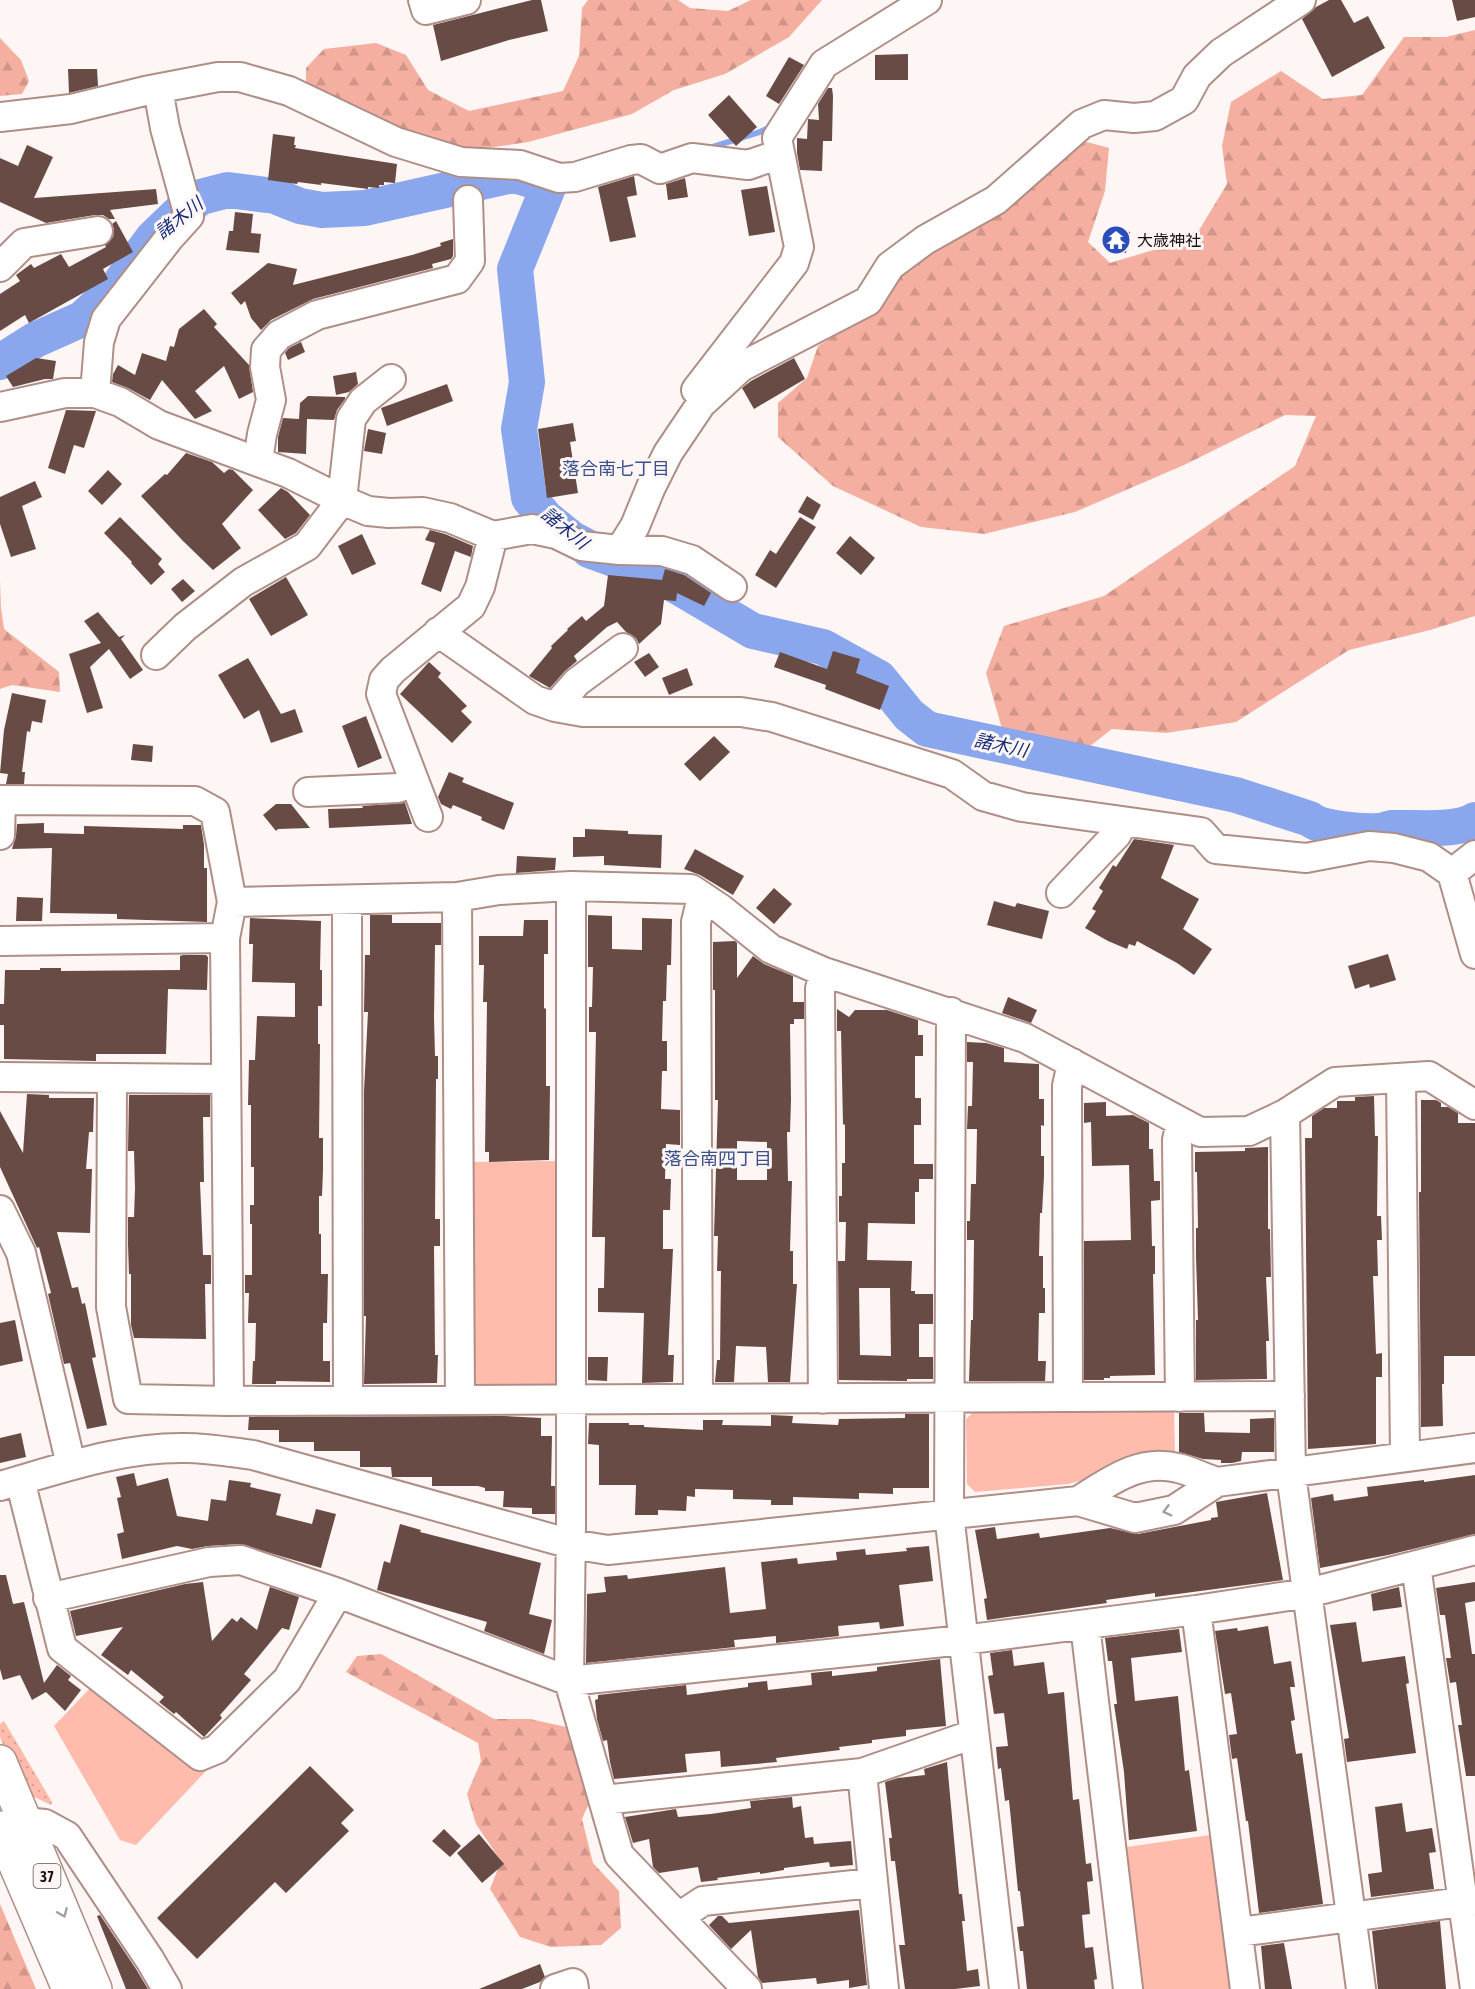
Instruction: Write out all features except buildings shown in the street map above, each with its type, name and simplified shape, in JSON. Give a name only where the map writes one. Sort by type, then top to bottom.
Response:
[{"type":"main road","name":"37","points":[[0,1762],[12,1825],[69,1989]]},
{"type":"main road","name":"37","points":[[12,1825],[95,1989]]},
{"type":"street","points":[[423,0],[426,10],[466,0]]},
{"type":"street","points":[[695,413],[695,391],[794,263],[800,247],[777,138],[824,64],[927,0]]},
{"type":"street","points":[[620,550],[635,526],[668,453],[701,404],[741,367],[868,301],[890,266],[925,240],[996,200],[1082,124],[1104,115],[1134,118],[1155,116],[1184,100],[1197,76],[1221,53],[1301,0]]},
{"type":"street","points":[[0,117],[71,109],[218,77],[240,77],[288,91],[396,142],[461,162],[520,165],[559,178],[575,177],[631,160],[641,159],[660,169],[692,158],[748,165],[780,154]]},
{"type":"street","points":[[95,393],[99,342],[106,319],[189,216],[165,128],[158,89]]},
{"type":"street","points":[[258,461],[271,400],[265,367],[267,350],[279,335],[317,315],[457,279],[470,261],[468,200]]},
{"type":"street","points":[[0,267],[24,243],[98,231]]},
{"type":"street","points":[[156,655],[185,627],[243,582],[307,546],[342,500],[351,419],[363,401],[391,379]]},
{"type":"street","points":[[1,405],[65,393],[95,393],[120,402],[159,424],[288,472],[368,511],[423,512],[450,518],[493,536],[532,529],[556,534],[581,546],[662,551],[692,560],[732,587]]},
{"type":"street","points":[[428,817],[381,694],[384,680],[471,606],[480,587],[493,536]]},
{"type":"street","points":[[438,632],[535,700],[555,707],[583,712],[741,712],[772,717],[952,774],[983,796],[1022,807],[1201,832],[1216,849],[1306,858],[1369,846],[1394,848],[1429,857],[1452,873],[1475,954]]},
{"type":"street","points":[[555,707],[577,682],[623,648]]},
{"type":"street","points":[[308,792],[398,788],[414,782]]},
{"type":"street","points":[[0,835],[1,801],[195,801],[215,812],[232,902],[225,938],[229,1401]]},
{"type":"street","points":[[1061,893],[1117,834],[1122,821]]},
{"type":"street","points":[[1452,873],[1475,855]]},
{"type":"street","points":[[232,902],[457,897],[499,890],[570,886],[691,889],[771,949],[824,972],[1025,1038],[1200,1132],[1249,1131],[1285,1114],[1335,1082],[1429,1076],[1475,1105]]},
{"type":"street","points":[[570,886],[571,1544],[569,1681],[619,1855],[747,1989]]},
{"type":"street","points":[[457,897],[460,1399]]},
{"type":"street","points":[[698,1398],[696,922],[702,897]]},
{"type":"street","points":[[347,900],[348,1400]]},
{"type":"street","points":[[0,941],[225,938]]},
{"type":"street","points":[[823,1398],[820,988],[824,972]]},
{"type":"street","points":[[951,1012],[949,1514],[1004,1989]]},
{"type":"street","points":[[1068,1397],[1067,1086],[1072,1063]]},
{"type":"street","points":[[0,1077],[226,1078]]},
{"type":"street","points":[[112,1078],[111,1307],[128,1399],[229,1401],[1290,1396]]},
{"type":"street","points":[[1401,1079],[1405,1457]]},
{"type":"street","points":[[1285,1114],[1292,1474],[1361,1989]]},
{"type":"street","points":[[1180,1397],[1177,1140],[1181,1122]]},
{"type":"street","points":[[0,1210],[21,1252],[71,1465]]},
{"type":"street","points":[[339,1593],[287,1680],[217,1749],[200,1756],[62,1648],[10,1483],[71,1465],[139,1451],[183,1448],[218,1450],[253,1455],[571,1544],[608,1550],[1078,1501],[1135,1518],[1174,1510],[1217,1482]]},
{"type":"street","points":[[1078,1501],[1124,1472],[1150,1467],[1176,1467],[1217,1482],[1292,1474],[1475,1448]]},
{"type":"street","points":[[48,1598],[209,1562],[241,1560],[339,1593],[569,1681],[963,1640],[1196,1610],[1308,1593],[1475,1550]]},
{"type":"street","points":[[1416,1565],[1469,1901],[1475,1989]]},
{"type":"street","points":[[1196,1610],[1245,1989]]},
{"type":"street","points":[[1085,1626],[1128,1989]]},
{"type":"street","points":[[603,1800],[862,1773],[974,1734]]},
{"type":"street","points":[[862,1773],[884,1989]]},
{"type":"street","points":[[12,1825],[45,1824],[67,1836],[167,1989]]},
{"type":"street","points":[[679,1917],[703,1901],[872,1883]]},
{"type":"street","points":[[1239,1932],[1469,1901]]},
{"type":"street","points":[[555,1989],[573,1983],[574,1989]]},
{"type":"shaded area","points":[[562,1161],[564,1378],[554,1388],[481,1387],[471,1379],[471,1162]]},
{"type":"shaded area","points":[[1174,1408],[1175,1455],[1154,1453],[1117,1460],[1090,1478],[1068,1484],[975,1492],[967,1484],[966,1419],[976,1410]]},
{"type":"shaded area","points":[[94,1684],[206,1771],[136,1845],[120,1840],[54,1726]]},
{"type":"shaded area","points":[[4,1721],[52,1802],[51,1805],[26,1793],[20,1785],[0,1737],[0,1724]]},
{"type":"shaded area","points":[[1217,1834],[1237,1989],[1136,1989],[1120,1848]]},
{"type":"green space","points":[[588,0],[678,0],[690,8],[728,11],[751,0],[822,0],[789,37],[725,74],[674,90],[632,114],[528,142],[460,152],[306,91],[306,68],[324,49],[376,43],[406,55],[428,90],[469,111],[563,91],[579,56],[582,8]]},
{"type":"green space","points":[[1475,30],[1475,616],[1349,650],[1236,722],[1166,733],[1112,729],[1058,771],[1024,767],[1003,732],[986,673],[1004,626],[1104,596],[1295,466],[1316,416],[1285,415],[1184,465],[1075,512],[984,534],[921,527],[833,486],[778,437],[778,403],[807,378],[818,346],[875,311],[897,276],[1083,141],[1109,148],[1105,191],[1088,242],[1110,263],[1150,251],[1198,232],[1227,184],[1222,146],[1231,102],[1281,71],[1323,99],[1362,95],[1404,37],[1446,37]]},
{"type":"green space","points":[[0,38],[21,60],[29,81],[22,94],[0,96]]},
{"type":"green space","points":[[0,581],[4,629],[59,672],[60,692],[12,685],[0,689]]},
{"type":"green space","points":[[381,1654],[494,1719],[530,1719],[566,1727],[589,1803],[582,1819],[593,1863],[619,1891],[621,1928],[601,1945],[551,1947],[520,1937],[490,1889],[501,1861],[476,1824],[467,1794],[481,1761],[478,1743],[346,1672],[357,1656]]},
{"type":"green space","points":[[0,1904],[36,1989],[0,1989]]},
{"type":"waterway","points":[[709,148],[773,126]]},
{"type":"waterway","name":"諸木川","points":[[0,362],[35,340],[82,319],[118,286],[152,239],[180,212],[201,197],[228,190],[275,196],[300,206],[322,210],[365,208],[513,175],[549,185],[515,269],[527,382],[519,429],[529,498],[546,518],[572,539],[593,550],[589,550],[658,575],[753,631],[823,647],[879,678],[909,715],[927,729],[1236,795],[1332,827],[1371,831],[1392,828],[1446,828],[1475,820]]},
{"type":"place","name":"大歳神社","points":[[1116,240]]},
{"type":"district","name":"落合南七丁目","points":[[616,468]]},
{"type":"district","name":"落合南四丁目","points":[[718,1158]]}]
